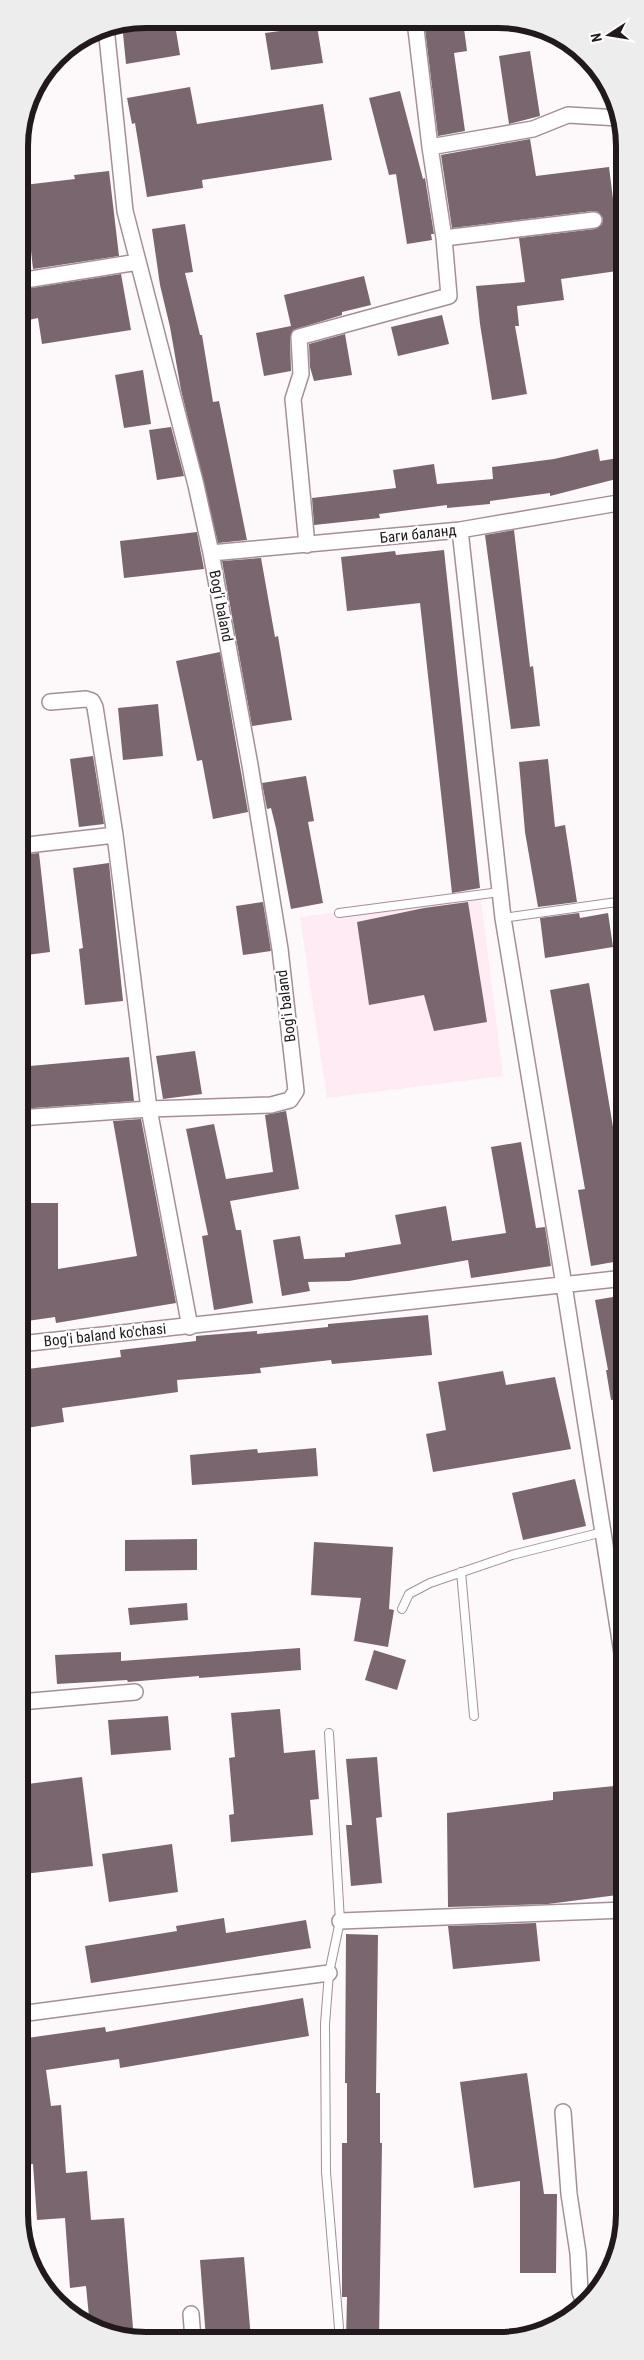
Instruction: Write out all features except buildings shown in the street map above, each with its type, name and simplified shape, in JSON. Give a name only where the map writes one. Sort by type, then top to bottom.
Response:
[{"type":"street","points":[[307,545],[293,399],[301,374],[299,337],[449,296],[444,238],[430,147],[416,28]]},
{"type":"street","name":"Bog'i baland","points":[[28,1117],[149,1109],[271,1105],[290,1100],[296,1091],[277,930],[241,711],[196,485],[125,211],[107,34]]},
{"type":"street","points":[[430,147],[534,129],[568,115],[613,118]]},
{"type":"street","points":[[444,238],[594,220]]},
{"type":"street","points":[[28,279],[138,262]]},
{"type":"street","name":"Баги баланд","points":[[210,553],[460,530],[616,503]]},
{"type":"street","points":[[460,530],[503,918],[616,1615]]},
{"type":"street","points":[[50,702],[86,699],[92,701],[95,707],[115,835],[149,1109],[190,1327]]},
{"type":"street","points":[[28,845],[115,835]]},
{"type":"street","name":"Bog'i baland ko'chasi","points":[[28,1343],[616,1279]]},
{"type":"street","points":[[28,1701],[135,1692]]},
{"type":"street","points":[[340,1921],[616,1910]]},
{"type":"street","points":[[28,2013],[330,1973]]},
{"type":"street","points":[[563,2112],[569,2194],[578,2253],[582,2297]]},
{"type":"street","points":[[191,2314],[192,2332]]},
{"type":"lane","points":[[339,913],[500,892]]},
{"type":"lane","points":[[503,918],[616,902]]},
{"type":"lane","points":[[402,1609],[409,1594],[430,1583],[512,1554],[603,1532]]},
{"type":"lane","points":[[461,1572],[474,1716]]},
{"type":"lane","points":[[329,1732],[340,1921],[330,1973],[326,2024],[326,2172],[339,2332]]},
{"type":"shaded area","points":[[480,893],[503,1076],[327,1098],[300,917]]}]
